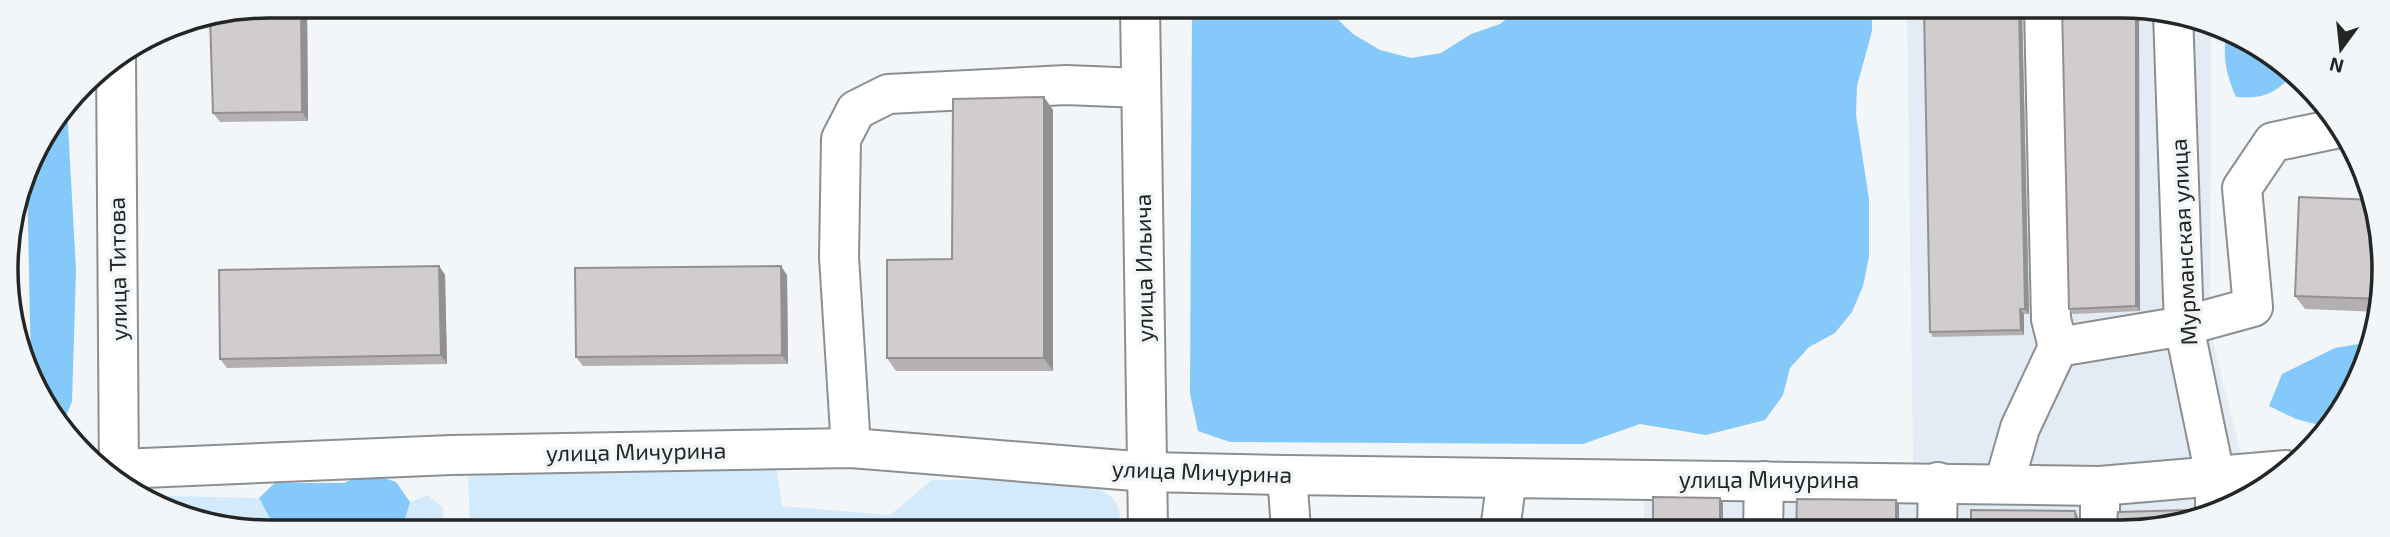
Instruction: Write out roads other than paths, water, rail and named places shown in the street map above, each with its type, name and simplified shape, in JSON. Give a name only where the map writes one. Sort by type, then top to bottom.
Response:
[{"type":"street","name":"улица Ильича","points":[[1140,18],[1147,520]]},
{"type":"street","points":[[2004,484],[2020,428],[2058,347],[2051,319],[2044,18]]},
{"type":"street","name":"Мурманская улица","points":[[2173,23],[2185,326],[2215,494]]},
{"type":"street","name":"улица Титова","points":[[116,69],[119,470]]},
{"type":"street","points":[[851,448],[839,257],[841,139],[856,110],[888,94],[1066,85],[1141,88]]},
{"type":"street","points":[[2058,347],[2185,326],[2253,307],[2242,188],[2273,142],[2331,130]]},
{"type":"street","name":"улица Мичурина","points":[[126,475],[451,455],[851,448],[1147,472],[1938,482],[2100,486],[2215,494],[2256,480]]},
{"type":"street","points":[[1287,475],[1290,520]]},
{"type":"street","points":[[1501,520],[1507,478]]},
{"type":"street","points":[[1763,520],[1764,481]]},
{"type":"street","points":[[1937,520],[1938,482]]},
{"type":"street","points":[[2100,486],[2100,520]]}]
